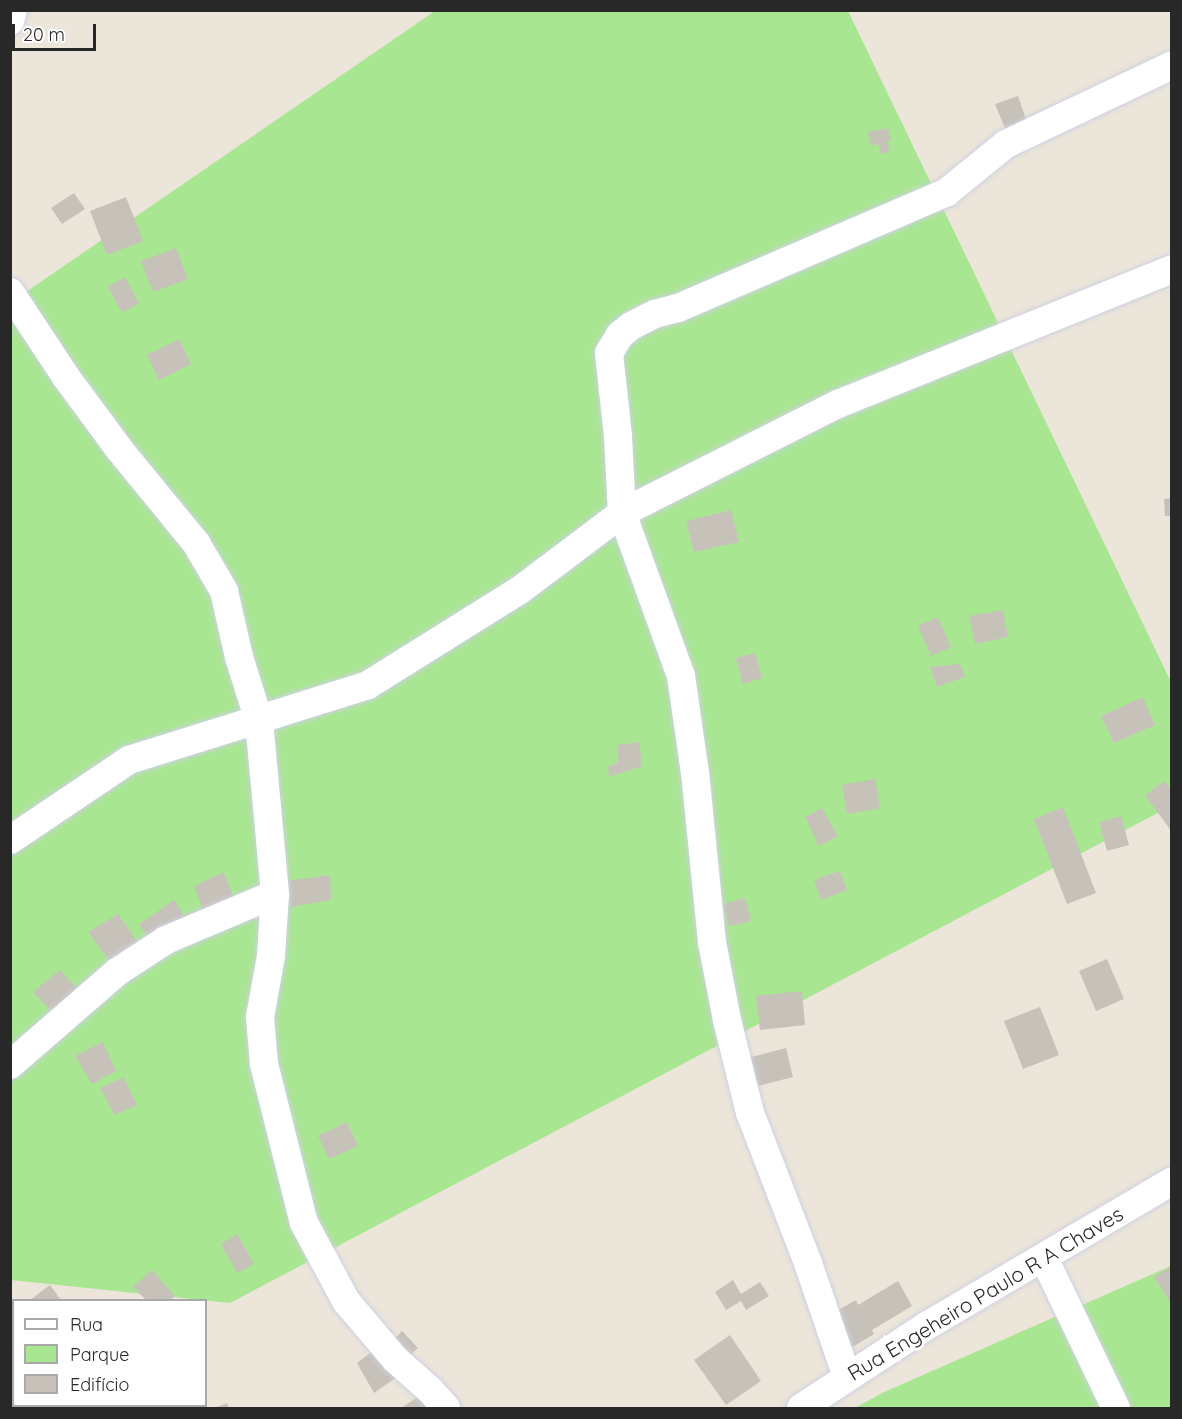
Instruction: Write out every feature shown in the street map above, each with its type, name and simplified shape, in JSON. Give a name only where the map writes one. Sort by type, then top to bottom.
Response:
[{"type":"street","points":[[10,21],[13,10]]},
{"type":"street","points":[[847,1377],[808,1263],[750,1113],[727,1020],[712,942],[695,773],[681,676],[622,513],[619,446],[609,353],[620,335],[631,326],[947,192],[1006,144],[1172,65]]},
{"type":"street","points":[[10,840],[129,760],[260,721],[368,685],[520,590],[622,513],[838,404],[1172,270]]},
{"type":"street","points":[[10,292],[66,377],[119,449],[196,543],[224,591],[239,657],[260,721],[274,894],[271,956],[260,1017],[264,1064],[304,1223],[346,1301],[395,1359],[430,1390],[446,1408]]},
{"type":"street","points":[[10,1065],[117,972],[166,940],[274,894]]},
{"type":"street","name":"Rua Engeheiro Paulo R A Chaves","points":[[801,1408],[928,1325],[1172,1181]]},
{"type":"street","points":[[1044,1258],[1116,1408]]},
{"type":"green space","points":[[435,11],[848,11],[1171,682],[1171,806],[230,1303],[11,1280],[10,303]]},
{"type":"green space","points":[[1171,1266],[1171,1408],[855,1408],[882,1393]]},
{"type":"building","points":[[1018,96],[1027,122],[1007,133],[995,104]]},
{"type":"building","points":[[888,128],[891,141],[887,142],[890,151],[881,154],[878,144],[871,146],[868,132]]},
{"type":"building","points":[[74,193],[85,209],[62,224],[51,208]]},
{"type":"building","points":[[126,197],[143,241],[107,255],[90,211]]},
{"type":"building","points":[[176,248],[188,279],[153,292],[141,261]]},
{"type":"building","points":[[125,277],[139,303],[122,313],[108,287]]},
{"type":"building","points":[[179,339],[191,364],[159,380],[147,355]]},
{"type":"building","points":[[1172,498],[1172,516],[1165,516],[1164,499]]},
{"type":"building","points":[[731,510],[739,542],[694,552],[686,521]]},
{"type":"building","points":[[1003,610],[1008,637],[975,644],[969,616]]},
{"type":"building","points":[[938,617],[951,647],[931,656],[918,626]]},
{"type":"building","points":[[755,653],[762,678],[743,684],[736,658]]},
{"type":"building","points":[[960,664],[965,677],[937,687],[930,667]]},
{"type":"building","points":[[1143,697],[1155,725],[1114,743],[1101,716]]},
{"type":"building","points":[[639,742],[642,766],[609,777],[608,766],[618,763],[618,745]]},
{"type":"building","points":[[875,779],[880,808],[847,814],[842,785]]},
{"type":"building","points":[[1164,781],[1172,792],[1172,832],[1145,795]]},
{"type":"building","points":[[1063,807],[1096,893],[1067,904],[1034,819]]},
{"type":"building","points":[[822,808],[838,836],[819,846],[805,817]]},
{"type":"building","points":[[1121,816],[1129,845],[1107,851],[1099,822]]},
{"type":"building","points":[[840,871],[847,890],[821,900],[814,880]]},
{"type":"building","points":[[224,872],[234,900],[205,916],[194,886]]},
{"type":"building","points":[[330,875],[331,900],[291,907],[287,881]]},
{"type":"building","points":[[745,898],[751,921],[729,926],[723,904]]},
{"type":"building","points":[[174,900],[187,920],[152,943],[139,924]]},
{"type":"building","points":[[118,914],[140,945],[112,964],[88,932]]},
{"type":"building","points":[[1107,959],[1124,999],[1096,1011],[1079,971]]},
{"type":"building","points":[[60,970],[78,989],[52,1012],[33,992]]},
{"type":"building","points":[[802,991],[805,1025],[760,1030],[756,996]]},
{"type":"building","points":[[1040,1007],[1059,1055],[1023,1069],[1004,1021]]},
{"type":"building","points":[[103,1042],[116,1071],[92,1084],[75,1056]]},
{"type":"building","points":[[786,1048],[793,1077],[750,1088],[743,1059]]},
{"type":"building","points":[[124,1077],[137,1105],[115,1115],[100,1088]]},
{"type":"building","points":[[347,1122],[358,1146],[329,1159],[318,1136]]},
{"type":"building","points":[[237,1234],[254,1264],[237,1273],[221,1244]]},
{"type":"building","points":[[1172,1266],[1172,1305],[1154,1277]]},
{"type":"building","points":[[152,1270],[175,1296],[171,1299],[145,1299],[133,1287]]},
{"type":"building","points":[[733,1280],[741,1294],[760,1282],[769,1296],[746,1310],[741,1301],[726,1310],[715,1292]]},
{"type":"building","points":[[898,1281],[912,1306],[872,1330],[874,1334],[851,1348],[831,1314],[856,1300],[858,1305]]},
{"type":"building","points":[[50,1285],[60,1299],[31,1299]]},
{"type":"building","points":[[402,1331],[418,1348],[411,1354],[426,1368],[387,1347]]},
{"type":"building","points":[[730,1335],[761,1381],[726,1405],[694,1360]]},
{"type":"building","points":[[378,1347],[404,1372],[374,1393],[357,1363]]},
{"type":"building","points":[[12,1372],[12,1396],[10,1395],[10,1373]]},
{"type":"building","points":[[428,1390],[441,1408],[401,1408]]},
{"type":"building","points":[[227,1403],[229,1408],[214,1408]]}]
